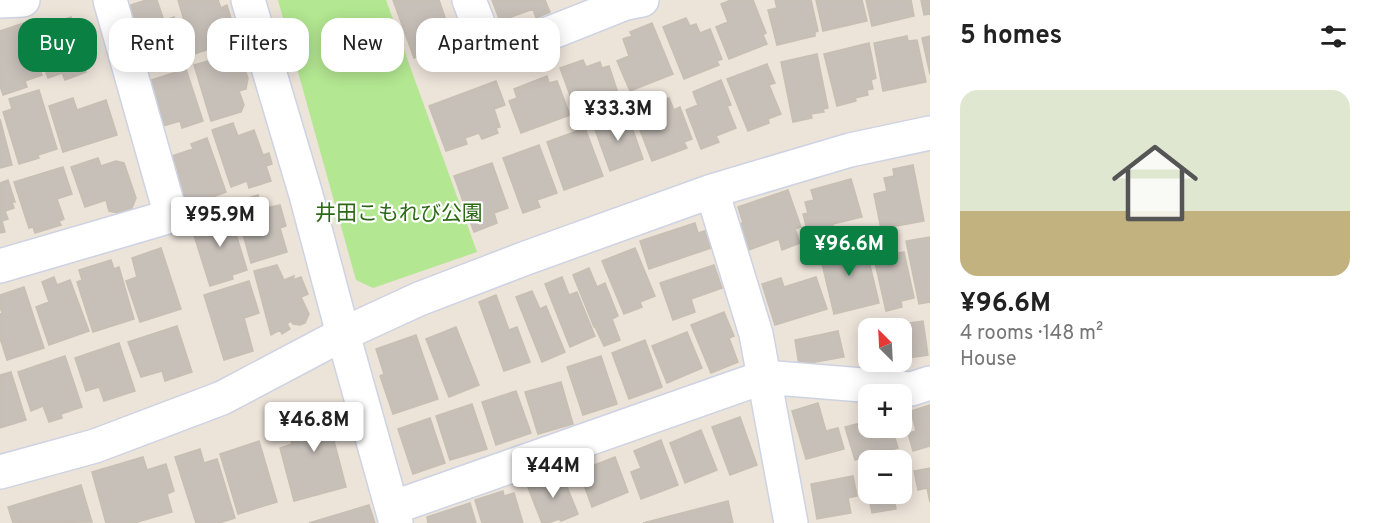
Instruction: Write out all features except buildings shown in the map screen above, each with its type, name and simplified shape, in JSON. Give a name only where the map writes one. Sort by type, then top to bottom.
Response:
[{"type":"street","points":[[0,2],[23,0]]},
{"type":"street","points":[[0,266],[171,216],[110,0]]},
{"type":"street","points":[[248,0],[306,195],[394,515],[764,377],[911,389],[930,383]]},
{"type":"street","points":[[470,0],[488,49],[497,54],[626,3],[642,0]]},
{"type":"street","points":[[0,472],[95,446],[222,398],[343,334],[419,299],[712,190],[850,150],[930,133]]},
{"type":"street","points":[[712,190],[756,334],[791,523]]},
{"type":"green space","name":"井田こもれび公園","points":[[278,0],[386,0],[392,18],[321,18],[321,72],[404,72],[404,50],[477,252],[373,288],[356,280],[298,72],[309,72],[309,18],[283,18]]}]
